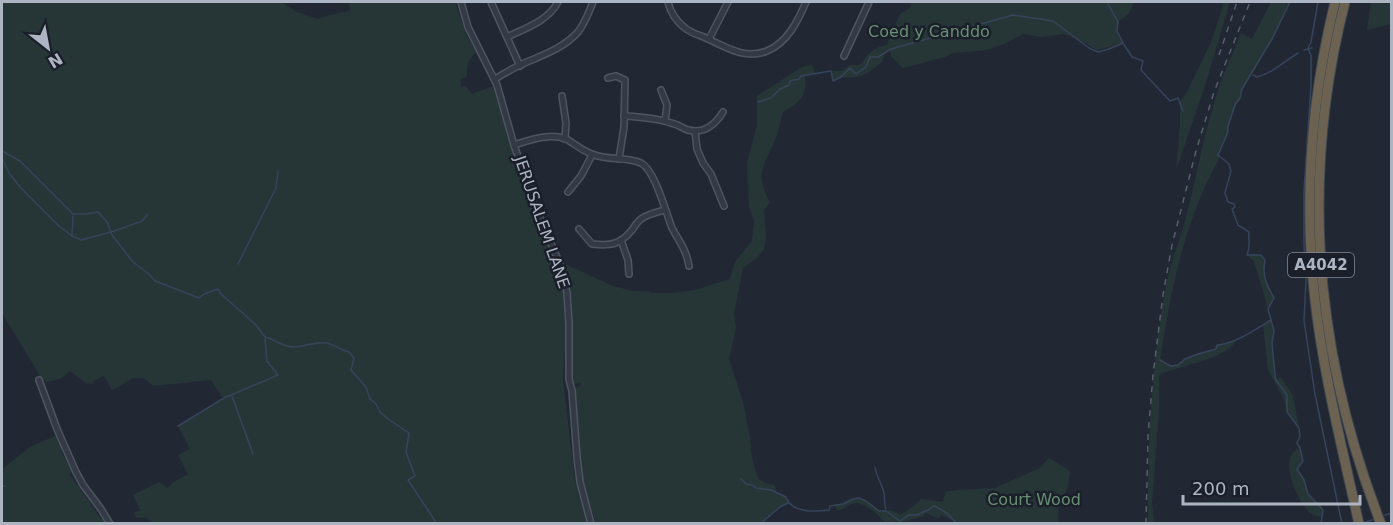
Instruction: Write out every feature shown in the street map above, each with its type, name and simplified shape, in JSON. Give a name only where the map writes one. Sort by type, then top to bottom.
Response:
[{"type":"highway","name":"A4042","points":[[1335,2],[1322,67],[1314,129],[1310,186],[1311,259],[1324,364],[1359,524]]},
{"type":"highway","name":"A4042","points":[[1345,2],[1333,61],[1323,133],[1319,203],[1321,259],[1328,330],[1336,376],[1356,453],[1381,524]]},
{"type":"street","name":"JERUSALEM LANE","points":[[460,2],[468,27],[495,79],[514,145],[540,218],[560,263],[567,293],[569,379],[580,482],[591,524]]},
{"type":"street","points":[[491,2],[520,66]]},
{"type":"street","points":[[507,37],[548,15],[558,2]]},
{"type":"street","points":[[495,79],[561,46],[578,32],[593,2]]},
{"type":"street","points":[[668,2],[676,19],[686,29],[740,53],[754,55],[779,45],[789,33],[806,2]]},
{"type":"street","points":[[709,39],[728,2]]},
{"type":"street","points":[[844,56],[868,3],[861,2]]},
{"type":"street","points":[[608,78],[616,76],[625,80],[619,159]]},
{"type":"street","points":[[661,90],[667,105],[665,121]]},
{"type":"street","points":[[562,96],[566,139]]},
{"type":"street","points":[[624,116],[665,121],[695,131],[712,126],[723,112]]},
{"type":"street","points":[[695,131],[697,149],[711,174],[724,206]]},
{"type":"street","points":[[514,145],[542,138],[566,139],[604,158],[630,159],[644,164],[660,192],[674,232],[686,252],[689,266]]},
{"type":"street","points":[[568,192],[582,176],[592,154]]},
{"type":"street","points":[[579,229],[592,244],[604,246],[617,243],[639,220],[665,210]]},
{"type":"street","points":[[621,240],[628,260],[629,274]]},
{"type":"street","points":[[39,380],[76,472],[110,524]]},
{"type":"green space","points":[[2,2],[281,2],[297,12],[318,19],[350,11],[349,4],[353,2],[455,2],[467,36],[476,52],[468,63],[467,76],[460,80],[461,87],[466,86],[472,94],[493,86],[508,138],[536,217],[557,261],[566,329],[563,381],[575,481],[587,523],[153,524],[146,518],[137,518],[134,513],[140,510],[133,495],[159,482],[168,488],[172,483],[188,474],[178,455],[190,449],[178,426],[223,398],[211,380],[153,386],[144,378],[134,378],[112,390],[104,376],[93,381],[93,384],[86,383],[70,371],[62,378],[47,382],[42,379],[2,313]]},
{"type":"green space","name":"Coed y Canddo","points":[[911,2],[1134,2],[1129,13],[1118,22],[1117,31],[1123,43],[1097,50],[1064,34],[1040,37],[1023,34],[986,50],[953,53],[903,68],[891,56],[890,49],[886,52],[882,62],[868,73],[853,78],[841,77],[833,81],[831,71],[842,71],[850,65],[860,65],[871,52],[887,45],[900,14],[910,8]]},
{"type":"green space","points":[[1224,2],[1230,2],[1204,89],[1176,170],[1180,102],[1212,40]]},
{"type":"green space","points":[[1271,2],[1290,2],[1272,39],[1242,89],[1218,155],[1220,157],[1197,205],[1174,282],[1160,360],[1171,366],[1177,365],[1185,359],[1215,349],[1217,345],[1236,340],[1231,347],[1213,357],[1159,375],[1159,412],[1152,503],[1154,523],[1148,523],[1154,375],[1168,278],[1221,81],[1241,33],[1252,39]]},
{"type":"green space","points":[[1371,2],[1391,2],[1391,24],[1367,30]]},
{"type":"green space","points":[[812,65],[815,73],[805,75],[804,93],[794,105],[783,112],[776,137],[762,170],[762,184],[770,202],[764,210],[766,239],[764,249],[758,257],[743,268],[734,313],[736,328],[729,359],[743,402],[752,458],[758,479],[775,485],[776,492],[786,497],[788,503],[760,523],[596,523],[583,483],[578,442],[575,388],[581,383],[572,384],[572,314],[565,264],[613,286],[652,293],[695,290],[730,279],[735,262],[752,241],[754,221],[749,207],[747,163],[757,125],[757,96],[802,67]]},
{"type":"green space","points":[[1247,255],[1261,255],[1265,260],[1265,280],[1274,298],[1268,309],[1254,261]]},
{"type":"green space","points":[[1272,320],[1276,380],[1281,377],[1293,396],[1299,428],[1287,412],[1283,397],[1268,370],[1263,325]]},
{"type":"green space","points":[[57,435],[63,448],[61,451],[72,472],[69,474],[104,523],[2,524],[2,469],[30,447]]},
{"type":"green space","points":[[1300,448],[1303,461],[1297,469],[1304,480],[1308,494],[1323,510],[1322,517],[1313,515],[1302,504],[1291,477],[1289,460]]},
{"type":"green space","name":"Court Wood","points":[[1049,458],[1070,471],[1068,487],[1058,509],[1058,523],[958,523],[941,515],[939,519],[926,513],[924,516],[898,523],[895,521],[885,523],[872,510],[859,503],[851,504],[841,510],[837,510],[835,506],[859,499],[868,502],[879,511],[890,510],[901,515],[921,499],[943,502],[945,492],[995,488],[1040,468]]},
{"type":"waterway","points":[[1107,2],[1118,22],[1117,31],[1123,43],[1132,57],[1143,61],[1141,70],[1170,101],[1178,98],[1183,111]]},
{"type":"waterway","points":[[1290,2],[1272,39],[1242,89],[1218,155],[1229,164],[1231,171],[1225,193],[1228,202],[1234,204],[1235,207],[1232,209],[1238,225],[1249,232],[1247,255],[1261,255],[1265,260],[1265,280],[1274,298],[1268,309],[1274,331],[1272,343],[1276,380],[1287,395],[1287,412],[1299,428],[1300,436],[1297,443],[1303,461],[1297,469],[1304,480],[1308,494],[1323,510],[1321,524]]},
{"type":"waterway","points":[[1318,2],[1308,48],[1311,56],[1311,86],[1304,191],[1306,279],[1304,321],[1315,394],[1342,524]]},
{"type":"waterway","points":[[758,102],[771,98],[780,89],[789,85],[790,81],[799,79],[801,76],[831,71],[833,81],[850,68],[856,74],[866,67],[870,57],[878,57],[891,49],[1013,15],[1053,21],[1089,48],[1098,52],[1123,43]]},
{"type":"waterway","points":[[1304,50],[1312,48]]},
{"type":"waterway","points":[[1253,75],[1257,77],[1268,73],[1298,53]]},
{"type":"waterway","points":[[2,151],[20,161],[73,214],[98,212],[133,262],[155,281],[199,298],[218,289],[256,325],[265,337],[286,346],[297,347],[327,343],[349,352],[354,358],[351,370],[366,387],[370,399],[388,419],[409,433],[406,452],[415,476],[408,480],[437,524]]},
{"type":"waterway","points":[[2,158],[9,173],[20,187],[59,226],[81,240],[142,221],[148,214]]},
{"type":"waterway","points":[[238,264],[276,188],[278,171]]},
{"type":"waterway","points":[[72,235],[73,216]]},
{"type":"waterway","points":[[1160,360],[1171,366],[1178,365],[1185,359],[1216,349],[1217,345],[1238,339],[1271,320]]},
{"type":"waterway","points":[[178,426],[224,398],[278,375],[267,361],[265,339]]},
{"type":"waterway","points":[[232,396],[253,454]]},
{"type":"waterway","points":[[875,467],[884,493],[886,509]]},
{"type":"waterway","points":[[741,479],[746,484],[771,490],[786,497],[798,509],[829,510],[830,506],[859,498],[879,511],[886,511],[900,521],[909,515],[917,515],[934,506],[958,524]]},
{"type":"waterway","points":[[760,524],[788,503]]},
{"type":"waterway","points":[[1385,515],[1392,513]]},
{"type":"waterway","points":[[1363,523],[1372,520]]},
{"type":"railway","points":[[1219,55],[1237,2]]},
{"type":"railway","points":[[1146,524],[1148,436],[1153,375],[1172,245],[1214,92],[1250,2]]}]
